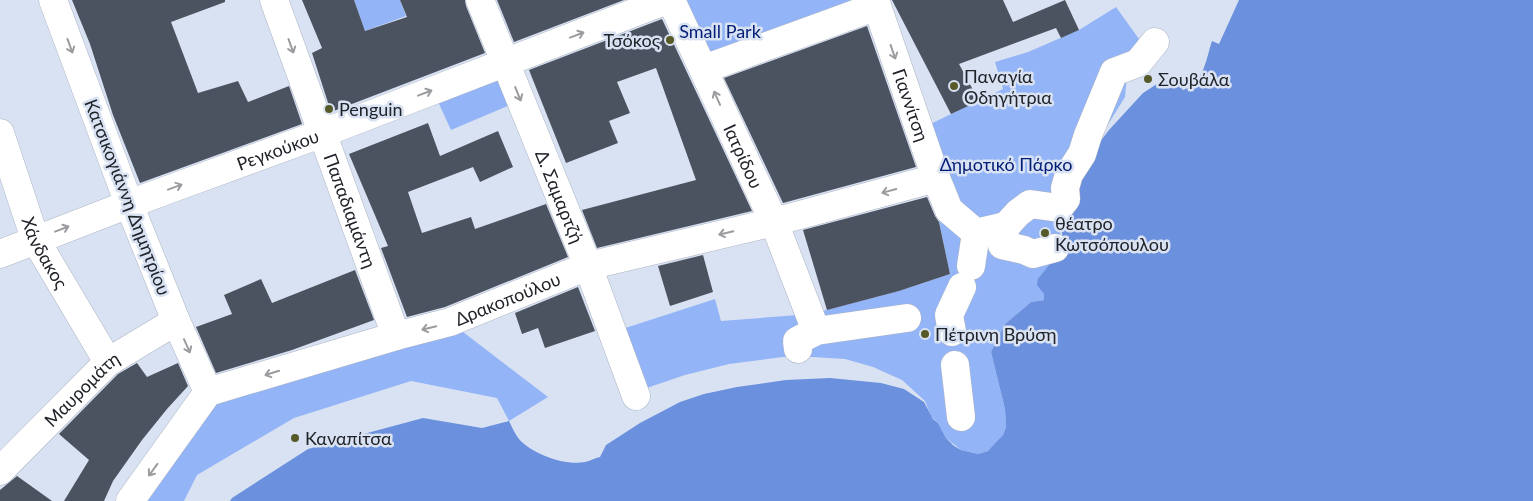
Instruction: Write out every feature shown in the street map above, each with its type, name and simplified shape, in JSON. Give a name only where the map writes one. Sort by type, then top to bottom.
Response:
[{"type":"street","name":"Κατσικογιάννη Δημητρίου","points":[[53,0],[129,204],[176,321],[208,392]]},
{"type":"street","name":"Παπαδιαμάντη","points":[[274,0],[396,336]]},
{"type":"street","name":"Δ. Σαμαρτζή","points":[[480,0],[588,266],[636,396]]},
{"type":"street","name":"Ρεγκούκου","points":[[0,254],[35,239],[323,133],[666,0]]},
{"type":"street","name":"Ιατρίδου","points":[[672,0],[774,222],[808,332],[914,318],[951,323],[966,276],[976,233]]},
{"type":"street","points":[[704,69],[876,3]]},
{"type":"street","name":"Γιαννίτση","points":[[876,3],[936,178],[949,210],[976,233]]},
{"type":"street","points":[[1054,248],[1033,254],[1002,245],[1006,226],[1030,204],[1059,208],[1066,199],[1065,188],[1069,174],[1082,154],[1114,72],[1138,63],[1154,42]]},
{"type":"street","name":"Χάνδακος","points":[[0,133],[35,239],[108,362]]},
{"type":"street","name":"Δρακοπούλου","points":[[208,392],[396,336],[450,322],[588,266],[774,222],[936,178]]},
{"type":"street","points":[[976,233],[1006,226]]},
{"type":"street","name":"Μαυρομάτη","points":[[0,471],[108,362],[176,321]]},
{"type":"street","points":[[955,365],[955,404]]},
{"type":"street","points":[[130,501],[208,392]]},
{"type":"green space","points":[[354,0],[400,0],[406,16],[365,31]]},
{"type":"green space","name":"Small Park","points":[[672,0],[875,0],[704,69]]},
{"type":"green space","name":"Δημοτικό Πάρκο","points":[[1116,7],[1139,39],[1127,75],[1125,97],[1086,160],[1060,226],[1061,254],[1044,300],[1031,302],[1005,324],[991,352],[1005,409],[1006,427],[1003,435],[988,451],[978,454],[961,450],[946,438],[938,423],[931,416],[925,401],[902,380],[873,367],[845,359],[782,357],[729,364],[685,375],[635,392],[613,332],[715,299],[721,321],[811,314],[899,291],[950,274],[920,129],[1003,89],[995,62],[1028,52],[1079,30]]},
{"type":"green space","points":[[505,68],[517,102],[451,130],[435,95]]},
{"type":"green space","points":[[450,322],[548,397],[509,421],[497,398],[411,381],[294,418],[197,475],[184,501],[130,501],[208,392]]},
{"type":"shaded area","points":[[1239,0],[1533,0],[1533,501],[230,501],[308,449],[423,418],[482,428],[509,421],[519,439],[540,454],[549,458],[577,463],[600,457],[606,445],[640,423],[680,402],[704,394],[737,387],[786,380],[830,378],[881,383],[904,389],[924,402],[933,419],[954,446],[961,450],[978,454],[988,451],[1003,435],[1006,427],[1005,409],[991,352],[1005,324],[1031,302],[1044,300],[1044,294],[1037,285],[1038,279],[1065,245],[1060,226],[1086,160],[1109,130],[1143,93],[1160,82],[1174,79],[1183,90],[1196,82],[1206,63],[1212,41],[1219,44]]},
{"type":"building","points":[[72,0],[225,0],[225,2],[171,22],[198,93],[238,81],[248,102],[289,86],[302,124],[140,183],[113,115],[90,44]]},
{"type":"building","points":[[302,0],[354,0],[365,31],[407,17],[400,0],[465,0],[485,53],[331,112],[312,53],[322,48]]},
{"type":"building","points":[[497,0],[624,0],[514,42]]},
{"type":"building","points":[[892,0],[1003,0],[1013,22],[1065,0],[1079,30],[1061,38],[1056,28],[959,64],[979,101],[951,114]]},
{"type":"building","points":[[662,19],[752,211],[597,248],[582,210],[696,180],[656,68],[617,82],[630,113],[609,121],[618,143],[566,163],[529,70]]},
{"type":"building","points":[[867,26],[916,167],[783,203],[724,78]]},
{"type":"building","points":[[428,123],[440,156],[498,131],[513,167],[480,182],[473,167],[408,192],[422,233],[471,217],[475,229],[546,204],[568,257],[445,307],[407,317],[381,248],[388,246],[349,154]]},
{"type":"building","points":[[927,197],[939,222],[950,274],[899,291],[827,310],[803,230]]},
{"type":"building","points":[[703,255],[713,292],[670,306],[658,266]]},
{"type":"building","points":[[355,270],[374,320],[292,350],[216,373],[196,327],[232,314],[224,295],[261,279],[272,303]]},
{"type":"building","points":[[578,287],[595,331],[545,348],[538,328],[522,334],[515,313]]},
{"type":"building","points":[[137,363],[147,377],[178,363],[188,386],[142,440],[113,481],[104,501],[64,501],[89,460],[59,434],[118,374]]},
{"type":"building","points":[[17,476],[52,501],[0,501],[0,490]]},
{"type":"place","name":"Τσόκος","points":[[670,40]]},
{"type":"place","name":"Σουβάλα","points":[[1148,79]]},
{"type":"place","name":"Παναγία Οδηγήτρια","points":[[954,86]]},
{"type":"place","name":"Penguin","points":[[329,109]]},
{"type":"place","name":"θέατρο Κωτσόπουλου","points":[[1045,233]]},
{"type":"place","name":"Πέτρινη Βρύση","points":[[925,334]]},
{"type":"place","name":"Καναπίτσα","points":[[295,438]]}]
